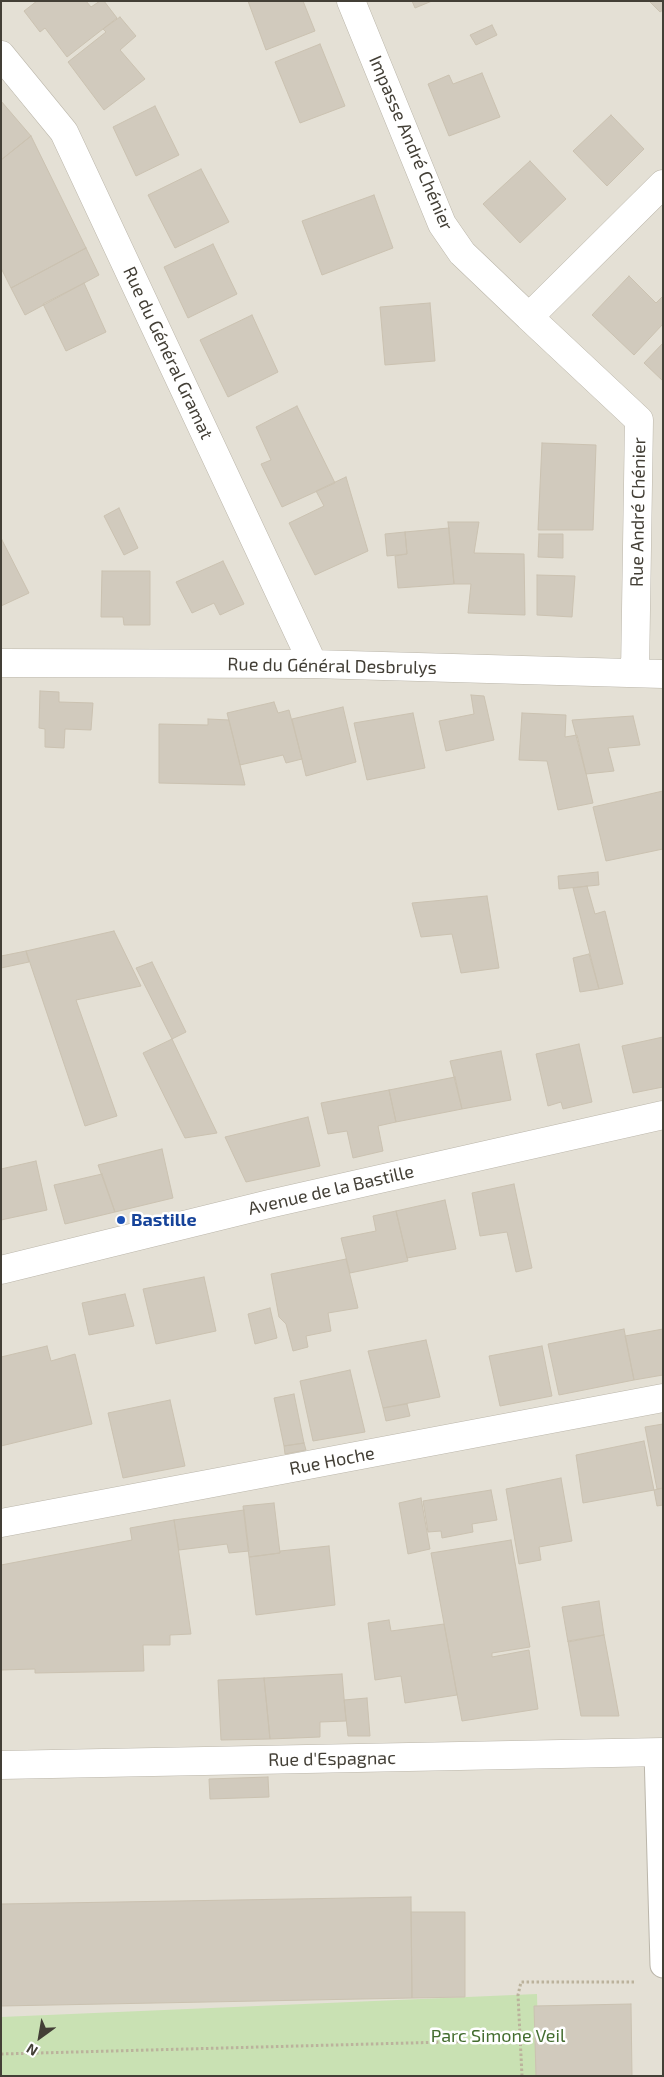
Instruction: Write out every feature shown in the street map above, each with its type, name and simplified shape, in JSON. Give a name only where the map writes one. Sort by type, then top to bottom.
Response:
[{"type":"street","name":"Impasse André Chénier","points":[[351,1],[442,224],[462,254],[529,317]]},
{"type":"street","name":"Rue du Général Gramat","points":[[1,55],[64,132],[314,664]]},
{"type":"street","points":[[529,317],[663,184]]},
{"type":"street","name":"Rue André Chénier","points":[[529,317],[639,420],[635,674]]},
{"type":"street","name":"Rue du Général Desbrulys","points":[[1,663],[314,664],[663,674]]},
{"type":"street","name":"Avenue de la Bastille","points":[[1,1270],[269,1204],[663,1115]]},
{"type":"street","name":"Rue Hoche","points":[[1,1523],[663,1398]]},
{"type":"street","name":"Rue d'Espagnac","points":[[1,1765],[660,1752]]},
{"type":"lane","points":[[660,1752],[663,1965]]},
{"type":"path","points":[[522,2076],[518,1995],[521,1982],[644,1982]]},
{"type":"path","points":[[1,2054],[520,2040]]},
{"type":"shaded area","points":[[1,1],[663,1],[663,2076],[1,2076]]},
{"type":"green space","name":"Parc Simone Veil","points":[[537,1994],[539,2076],[1,2076],[1,2017]]},
{"type":"building","points":[[37,1],[86,1],[91,7],[100,1],[104,1],[117,18],[67,57],[45,28],[40,32],[24,11]]},
{"type":"building","points":[[248,1],[303,1],[315,31],[266,50]]},
{"type":"building","points":[[412,1],[432,1],[415,8]]},
{"type":"building","points":[[649,1],[663,1],[663,10],[660,12]]},
{"type":"building","points":[[120,17],[136,36],[120,50],[145,79],[104,110],[68,62],[106,32],[103,29]]},
{"type":"building","points":[[492,25],[497,35],[476,45],[470,35]]},
{"type":"building","points":[[320,44],[345,106],[300,123],[275,62]]},
{"type":"building","points":[[482,73],[500,117],[449,136],[428,84],[449,75],[453,84]]},
{"type":"building","points":[[1,101],[31,136],[1,160]]},
{"type":"building","points":[[155,106],[179,155],[136,176],[113,127]]},
{"type":"building","points":[[611,115],[644,149],[607,186],[573,151]]},
{"type":"building","points":[[31,136],[86,248],[11,288],[1,268],[1,160]]},
{"type":"building","points":[[530,161],[566,199],[520,243],[483,204]]},
{"type":"building","points":[[201,169],[229,222],[175,248],[148,195]]},
{"type":"building","points":[[374,195],[393,248],[322,275],[302,221]]},
{"type":"building","points":[[213,244],[237,294],[188,318],[164,267]]},
{"type":"building","points":[[86,248],[99,275],[25,315],[11,288]]},
{"type":"building","points":[[629,276],[656,303],[663,296],[663,324],[634,355],[592,315]]},
{"type":"building","points":[[84,283],[106,332],[66,351],[43,304]]},
{"type":"building","points":[[430,303],[435,361],[385,365],[380,307]]},
{"type":"building","points":[[252,315],[278,372],[228,397],[200,340]]},
{"type":"building","points":[[663,343],[663,381],[644,363]]},
{"type":"building","points":[[297,406],[335,483],[282,507],[261,464],[271,460],[256,427]]},
{"type":"building","points":[[542,443],[596,445],[593,530],[538,530]]},
{"type":"building","points":[[346,477],[368,551],[315,575],[289,523],[324,506],[316,491]]},
{"type":"building","points":[[119,508],[138,548],[124,555],[104,516]]},
{"type":"building","points":[[448,522],[479,522],[474,553],[524,554],[525,615],[468,613],[471,584],[454,584]]},
{"type":"building","points":[[449,528],[454,584],[398,588],[395,556],[407,554],[405,532]]},
{"type":"building","points":[[405,532],[407,554],[387,556],[385,534]]},
{"type":"building","points":[[539,534],[563,534],[563,558],[538,557]]},
{"type":"building","points":[[1,541],[29,593],[1,606]]},
{"type":"building","points":[[223,561],[244,604],[220,615],[214,603],[192,613],[176,582]]},
{"type":"building","points":[[102,571],[150,571],[150,625],[124,625],[123,617],[101,617]]},
{"type":"building","points":[[537,575],[575,576],[572,617],[537,615]]},
{"type":"building","points":[[40,691],[59,692],[59,702],[93,703],[91,730],[65,729],[64,748],[45,747],[45,729],[39,728]]},
{"type":"building","points":[[471,695],[484,696],[494,740],[446,751],[439,721],[474,714]]},
{"type":"building","points":[[274,702],[278,713],[289,710],[302,759],[286,763],[283,755],[240,765],[227,713]]},
{"type":"building","points":[[343,707],[356,762],[306,776],[292,719]]},
{"type":"building","points":[[413,713],[425,768],[367,780],[354,723]]},
{"type":"building","points":[[522,713],[566,715],[565,737],[577,735],[593,803],[558,810],[547,761],[519,760]]},
{"type":"building","points":[[633,716],[640,745],[608,748],[614,771],[586,774],[572,720]]},
{"type":"building","points":[[208,719],[229,720],[245,785],[159,783],[159,724],[208,725]]},
{"type":"building","points":[[663,791],[663,849],[606,861],[593,807]]},
{"type":"building","points":[[598,872],[599,885],[559,889],[558,876]]},
{"type":"building","points":[[587,886],[595,914],[605,911],[623,984],[599,989],[573,888]]},
{"type":"building","points":[[487,896],[499,968],[461,973],[452,934],[421,937],[412,903]]},
{"type":"building","points":[[114,931],[141,986],[76,1000],[117,1116],[85,1126],[26,951]]},
{"type":"building","points":[[26,951],[29,962],[1,968],[1,956]]},
{"type":"building","points":[[589,954],[599,989],[580,992],[573,958]]},
{"type":"building","points":[[152,962],[186,1032],[172,1039],[136,968]]},
{"type":"building","points":[[663,1037],[663,1087],[633,1093],[622,1046]]},
{"type":"building","points":[[172,1039],[217,1133],[185,1138],[143,1053]]},
{"type":"building","points":[[579,1044],[592,1102],[563,1109],[561,1102],[548,1106],[536,1054]]},
{"type":"building","points":[[501,1051],[511,1100],[462,1109],[450,1061]]},
{"type":"building","points":[[455,1077],[462,1109],[396,1122],[389,1090]]},
{"type":"building","points":[[389,1090],[396,1122],[378,1126],[383,1151],[353,1158],[347,1131],[328,1134],[321,1103]]},
{"type":"building","points":[[308,1117],[320,1166],[246,1182],[225,1137]]},
{"type":"building","points":[[162,1149],[173,1198],[115,1212],[98,1165]]},
{"type":"building","points":[[36,1161],[47,1210],[1,1220],[1,1169]]},
{"type":"building","points":[[102,1174],[115,1212],[65,1224],[54,1185]]},
{"type":"building","points":[[514,1184],[532,1268],[516,1272],[507,1232],[480,1236],[472,1193]]},
{"type":"building","points":[[445,1200],[456,1249],[407,1258],[396,1211]]},
{"type":"building","points":[[396,1211],[408,1261],[350,1273],[341,1238],[376,1231],[373,1216]]},
{"type":"building","points":[[346,1259],[358,1308],[328,1313],[331,1331],[306,1336],[308,1347],[293,1351],[286,1324],[279,1317],[271,1274]]},
{"type":"building","points":[[204,1277],[216,1331],[156,1344],[143,1289]]},
{"type":"building","points":[[125,1294],[134,1326],[89,1335],[82,1303]]},
{"type":"building","points":[[270,1308],[277,1338],[255,1344],[248,1314]]},
{"type":"building","points":[[624,1329],[634,1380],[559,1395],[548,1344]]},
{"type":"building","points":[[663,1329],[663,1375],[634,1380],[625,1336]]},
{"type":"building","points":[[426,1340],[440,1397],[383,1408],[368,1351]]},
{"type":"building","points":[[47,1346],[51,1361],[75,1354],[92,1424],[1,1446],[1,1357]]},
{"type":"building","points":[[542,1346],[552,1396],[500,1406],[489,1356]]},
{"type":"building","points":[[350,1370],[365,1432],[313,1441],[300,1381]]},
{"type":"building","points":[[294,1394],[304,1443],[284,1446],[274,1398]]},
{"type":"building","points":[[170,1400],[185,1466],[123,1478],[108,1413]]},
{"type":"building","points":[[407,1404],[410,1416],[386,1421],[383,1408]]},
{"type":"building","points":[[663,1424],[663,1488],[657,1489],[645,1427]]},
{"type":"building","points":[[644,1441],[654,1490],[583,1503],[576,1455]]},
{"type":"building","points":[[304,1443],[306,1450],[285,1454],[284,1446]]},
{"type":"building","points":[[561,1478],[572,1541],[539,1547],[541,1560],[519,1564],[506,1489]]},
{"type":"building","points":[[663,1488],[663,1505],[657,1506],[654,1490]]},
{"type":"building","points":[[491,1490],[497,1520],[472,1524],[473,1532],[442,1538],[441,1531],[428,1532],[423,1501]]},
{"type":"building","points":[[421,1498],[430,1549],[408,1554],[399,1503]]},
{"type":"building","points":[[274,1503],[280,1553],[249,1557],[243,1506]]},
{"type":"building","points":[[244,1510],[249,1551],[229,1553],[227,1544],[179,1550],[174,1520]]},
{"type":"building","points":[[174,1520],[191,1634],[170,1635],[170,1645],[143,1645],[144,1671],[35,1673],[35,1669],[1,1670],[1,1565],[132,1540],[130,1528]]},
{"type":"building","points":[[511,1540],[530,1647],[492,1653],[492,1657],[529,1650],[538,1709],[462,1721],[431,1553]]},
{"type":"building","points":[[329,1546],[335,1605],[256,1615],[249,1557],[280,1553],[280,1551]]},
{"type":"building","points":[[599,1601],[604,1635],[568,1642],[562,1607]]},
{"type":"building","points":[[389,1620],[391,1631],[444,1624],[457,1695],[405,1703],[401,1676],[375,1680],[368,1623]]},
{"type":"building","points":[[604,1635],[619,1716],[581,1716],[568,1641]]},
{"type":"building","points":[[342,1674],[346,1721],[320,1722],[320,1737],[270,1739],[264,1678]]},
{"type":"building","points":[[264,1678],[270,1739],[221,1740],[218,1680]]},
{"type":"building","points":[[367,1698],[370,1736],[348,1736],[344,1700]]},
{"type":"building","points":[[268,1777],[269,1797],[210,1799],[209,1779]]},
{"type":"building","points":[[411,1897],[412,1998],[1,2006],[1,1904]]},
{"type":"building","points":[[411,1912],[465,1912],[465,1997],[412,1998]]},
{"type":"building","points":[[631,2004],[632,2076],[536,2076],[534,2006]]},
{"type":"place","name":"Bastille","points":[[121,1220]]}]
